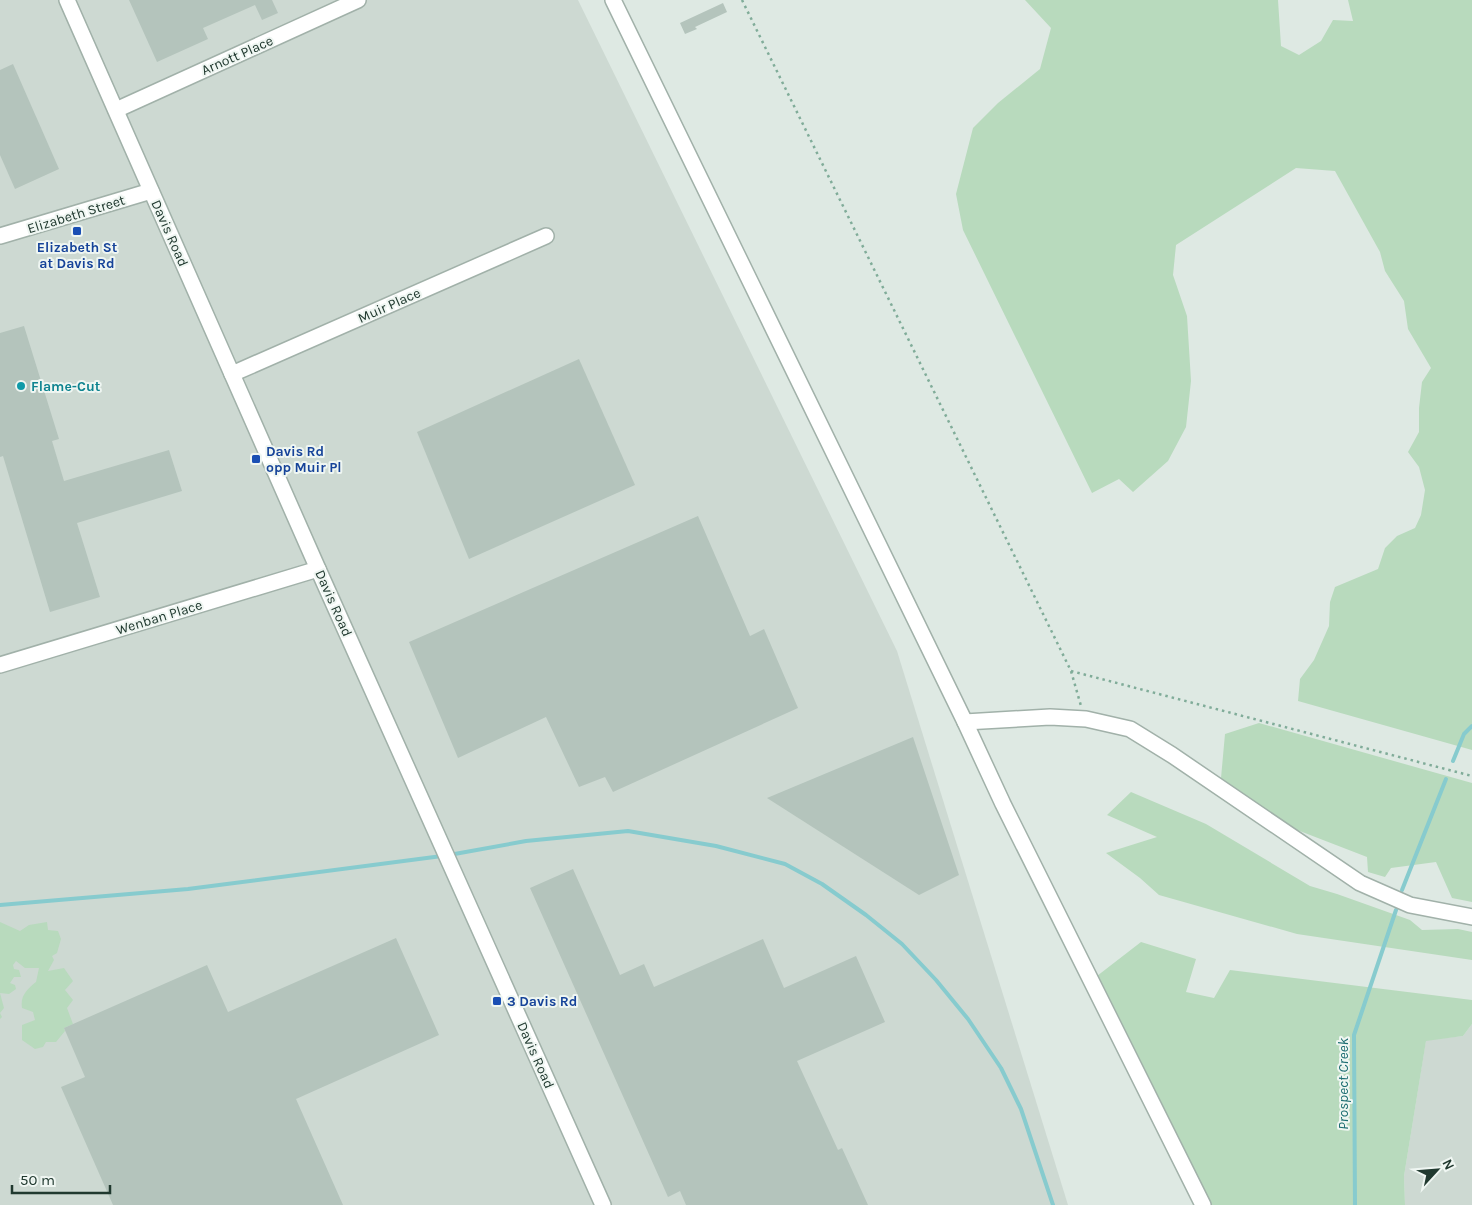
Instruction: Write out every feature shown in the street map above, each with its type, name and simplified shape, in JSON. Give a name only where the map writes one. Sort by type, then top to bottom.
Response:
[{"type":"street","name":"Davis Road","points":[[67,0],[318,569],[603,1205]]},
{"type":"street","name":"Arnott Place","points":[[116,110],[358,0]]},
{"type":"street","points":[[613,0],[965,722],[1003,804],[1203,1205]]},
{"type":"street","name":"Elizabeth Street","points":[[0,236],[151,191]]},
{"type":"street","name":"Muir Place","points":[[232,374],[546,236]]},
{"type":"street","name":"Wenban Place","points":[[0,665],[318,569]]},
{"type":"street","points":[[965,722],[1050,717],[1086,719],[1130,729],[1172,755],[1360,884],[1410,905],[1472,917]]},
{"type":"path","points":[[742,0],[1070,671],[1086,719]]},
{"type":"path","points":[[1070,671],[1472,776]]},
{"type":"shaded area","points":[[0,0],[578,0],[897,651],[1068,1205],[0,1205]]},
{"type":"shaded area","points":[[1472,1024],[1472,1205],[1405,1205],[1404,1176],[1426,1040],[1463,1036]]},
{"type":"green space","points":[[1025,0],[1278,0],[1281,46],[1299,55],[1321,41],[1333,20],[1353,21],[1348,0],[1472,0],[1472,750],[1298,701],[1300,679],[1314,660],[1329,626],[1330,602],[1335,587],[1378,569],[1385,548],[1397,536],[1415,528],[1421,515],[1425,490],[1419,467],[1408,452],[1419,432],[1422,382],[1431,368],[1408,329],[1404,301],[1385,271],[1380,252],[1335,171],[1296,168],[1176,245],[1173,275],[1187,316],[1191,381],[1186,427],[1168,461],[1133,492],[1119,479],[1092,493],[963,230],[956,194],[973,128],[998,103],[1040,69],[1051,28]]},
{"type":"green space","points":[[1259,723],[1472,783],[1472,902],[1452,898],[1436,862],[1391,868],[1385,877],[1368,872],[1367,857],[1292,828],[1221,778],[1225,734]]},
{"type":"green space","points":[[1131,792],[1206,824],[1310,886],[1410,920],[1422,930],[1458,929],[1472,932],[1472,960],[1297,934],[1159,895],[1140,878],[1106,853],[1157,837],[1107,815]]},
{"type":"green space","points":[[0,922],[20,931],[29,925],[47,922],[48,930],[58,931],[61,939],[57,953],[52,956],[54,960],[48,971],[64,968],[73,981],[65,990],[73,1000],[67,1008],[73,1024],[64,1028],[65,1031],[56,1042],[46,1042],[43,1047],[35,1049],[22,1040],[22,1025],[35,1020],[33,1012],[22,1008],[22,1000],[27,990],[36,982],[39,968],[25,968],[16,961],[13,965],[14,969],[19,970],[21,977],[14,977],[10,983],[15,985],[16,989],[9,994],[0,993]]},
{"type":"green space","points":[[1141,942],[1196,959],[1186,992],[1214,998],[1230,970],[1472,1000],[1472,1024],[1463,1036],[1426,1041],[1404,1176],[1405,1205],[1210,1205],[1097,976]]},
{"type":"green space","points":[[0,993],[4,1008],[0,1013]]},
{"type":"building","points":[[129,0],[272,0],[278,13],[262,20],[255,5],[203,28],[208,39],[157,62]]},
{"type":"building","points":[[723,3],[727,12],[695,27],[697,29],[685,34],[680,23]]},
{"type":"building","points":[[13,64],[59,169],[15,189],[0,155],[0,70]]},
{"type":"building","points":[[24,326],[59,439],[52,441],[64,481],[169,450],[182,491],[77,523],[100,597],[50,612],[3,456],[0,457],[0,333]]},
{"type":"building","points":[[579,359],[635,485],[469,559],[417,432]]},
{"type":"building","points":[[698,516],[750,636],[764,629],[798,708],[613,792],[605,777],[579,787],[546,717],[458,758],[409,642]]},
{"type":"building","points":[[913,737],[959,875],[919,895],[767,798]]},
{"type":"building","points":[[573,869],[620,975],[644,964],[654,987],[763,939],[784,988],[856,956],[885,1022],[797,1061],[838,1150],[842,1148],[868,1205],[686,1205],[680,1191],[668,1197],[530,888]]},
{"type":"building","points":[[396,938],[439,1035],[296,1099],[343,1205],[113,1205],[61,1087],[85,1077],[64,1028],[207,965],[228,1012]]},
{"type":"waterway","name":"Prospect Creek","points":[[1453,761],[1464,734],[1472,726]]},
{"type":"waterway","name":"Prospect Creek","points":[[1402,890],[1446,779]]},
{"type":"waterway","points":[[449,855],[526,841],[628,831],[716,846],[785,864],[822,884],[866,915],[902,944],[936,980],[968,1019],[1001,1068],[1021,1109],[1053,1205]]},
{"type":"waterway","points":[[0,905],[188,889],[442,856]]},
{"type":"waterway","name":"Prospect Creek","points":[[1355,1205],[1354,1035],[1396,910]]},
{"type":"place","name":"Elizabeth St at Davis Rd","points":[[77,231]]},
{"type":"place","name":"Flame-Cut","points":[[21,386]]},
{"type":"place","name":"Davis Rd opp Muir Pl","points":[[256,459]]},
{"type":"place","name":"3 Davis Rd","points":[[497,1001]]}]
